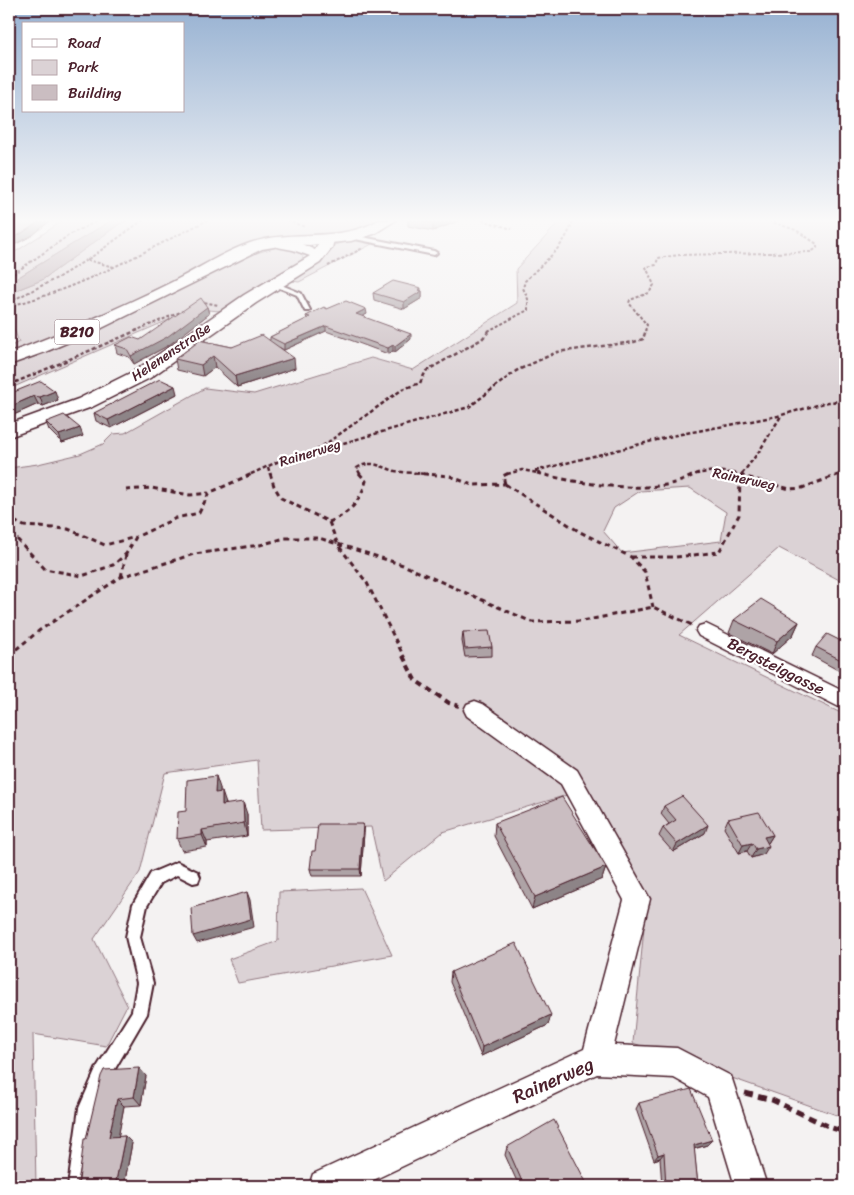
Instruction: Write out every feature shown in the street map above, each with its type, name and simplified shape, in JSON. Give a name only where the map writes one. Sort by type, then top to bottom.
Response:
[{"type":"main road","name":"B210","points":[[9,359],[123,312],[195,276]]},
{"type":"main road","name":"Helenenstraße","points":[[9,432],[84,403],[143,374],[236,308],[290,276]]},
{"type":"street","name":"Bergsteiggasse","points":[[706,631],[845,702]]},
{"type":"street","points":[[475,710],[569,777],[637,899],[596,1059]]},
{"type":"street","name":"Rainerweg","points":[[325,1186],[596,1059],[677,1063],[720,1087]]},
{"type":"street","points":[[720,1087],[751,1186]]},
{"type":"lane","points":[[274,284],[299,294],[307,310]]},
{"type":"lane","points":[[77,1186],[87,1108],[103,1073],[139,1014],[145,983],[133,937],[140,904],[156,878],[177,868],[193,877]]},
{"type":"path","points":[[9,302],[34,291],[60,276]]},
{"type":"path","points":[[9,306],[49,296],[95,276]]},
{"type":"path","points":[[314,452],[403,390],[420,383],[426,371],[482,339],[487,332],[528,310],[528,299],[523,288],[525,281],[530,276]]},
{"type":"path","name":"Rainerweg","points":[[650,276],[654,285],[649,293],[630,300],[629,303],[647,325],[643,339],[622,345],[571,349],[550,355],[491,387],[469,406],[277,462],[268,467],[274,486],[281,498],[329,522],[345,516],[364,492],[366,481],[357,471],[357,468],[365,464],[379,464],[396,471],[450,476],[472,485],[505,484],[503,476],[510,472],[521,470],[535,471],[553,477],[592,484],[658,485],[680,482],[702,472],[720,471],[790,489],[802,488],[845,472]]},
{"type":"path","points":[[195,306],[204,302],[236,308]]},
{"type":"path","points":[[9,385],[186,310]]},
{"type":"path","points":[[535,471],[708,427],[780,416],[833,401],[845,401]]},
{"type":"path","points":[[631,557],[676,557],[719,552],[739,515],[740,476],[760,450],[780,416]]},
{"type":"path","points":[[126,490],[151,488],[190,495],[209,493],[268,467]]},
{"type":"path","points":[[505,484],[580,532],[631,557],[645,572],[653,607]]},
{"type":"path","points":[[9,514],[12,520],[24,526],[68,529],[105,546],[136,537],[176,518],[199,513],[209,493]]},
{"type":"path","points":[[329,522],[338,545],[367,583],[415,680],[449,703],[475,710]]},
{"type":"path","points":[[9,535],[16,538],[45,569],[82,576],[113,565],[126,554],[136,537]]},
{"type":"path","points":[[9,655],[40,630],[122,577],[194,554],[260,545],[285,538],[319,538],[403,565],[532,622],[583,621],[653,607],[706,631]]},
{"type":"path","points":[[122,577],[126,554]]},
{"type":"path","points":[[720,1087],[772,1100],[832,1128],[845,1132]]},
{"type":"green space","points":[[9,276],[21,276],[9,283]]},
{"type":"green space","points":[[48,276],[183,276],[75,328],[9,353],[9,347],[19,342],[12,324],[9,322],[9,293]]},
{"type":"green space","points":[[207,276],[277,276],[221,311],[194,309],[9,389],[9,365],[87,334]]},
{"type":"green space","points":[[298,276],[311,276],[299,282],[292,281]]},
{"type":"green space","points":[[516,276],[845,276],[845,583],[779,548],[679,635],[845,715],[845,1118],[633,1043],[647,896],[584,790],[443,832],[383,881],[371,827],[261,830],[257,760],[165,773],[140,872],[94,939],[127,1005],[106,1046],[33,1034],[36,1186],[9,1186],[9,468],[38,464],[80,454],[103,444],[113,434],[125,433],[205,388],[254,394],[371,358],[413,370],[517,303]],"holes":[[[690,488],[726,512],[721,541],[622,553],[603,531],[614,508],[640,491]]]},
{"type":"green space","points":[[361,888],[392,955],[238,983],[229,959],[278,941],[279,892]]},
{"type":"shaded area","points":[[21,276],[48,276],[9,293],[9,283]]},
{"type":"building","points":[[393,281],[421,288],[418,290],[422,291],[404,302],[373,293]]},
{"type":"building","points":[[201,298],[207,307],[167,337],[131,356],[127,349],[115,345],[131,337],[140,340]]},
{"type":"building","points":[[346,301],[366,309],[356,314],[411,334],[395,346],[393,345],[388,348],[326,326],[284,344],[270,337],[310,317],[306,316],[324,307],[327,309]]},
{"type":"building","points":[[262,335],[294,358],[235,376],[213,356],[201,365],[175,359],[198,342],[194,339],[232,347]]},
{"type":"building","points":[[160,379],[175,386],[108,420],[94,413]]},
{"type":"building","points":[[41,381],[55,391],[40,397],[34,396],[9,407],[9,394]]},
{"type":"building","points":[[64,415],[80,428],[59,435],[46,422]]},
{"type":"building","points":[[761,599],[799,622],[777,641],[734,620]]},
{"type":"building","points":[[489,631],[492,647],[465,649],[463,632]]},
{"type":"building","points":[[827,634],[845,643],[845,662],[816,647]]},
{"type":"building","points":[[216,776],[215,793],[222,792],[222,805],[243,802],[244,823],[202,830],[202,835],[177,839],[178,812],[186,811],[187,780]]},
{"type":"building","points":[[682,796],[708,825],[677,844],[663,828],[676,820],[664,806]]},
{"type":"building","points":[[562,797],[606,867],[535,897],[495,823]]},
{"type":"building","points":[[759,812],[773,835],[764,837],[769,846],[756,849],[752,843],[743,845],[728,819]]},
{"type":"building","points":[[318,824],[363,824],[360,869],[310,869],[312,851],[315,851]]},
{"type":"building","points":[[247,892],[251,919],[193,936],[191,908]]},
{"type":"building","points":[[516,943],[551,1015],[482,1047],[451,972]]},
{"type":"building","points":[[139,1068],[134,1097],[117,1099],[109,1137],[125,1136],[115,1186],[77,1186],[84,1139],[86,1139],[104,1070]]},
{"type":"building","points":[[691,1089],[712,1140],[694,1145],[698,1186],[666,1186],[664,1153],[658,1155],[639,1103]]},
{"type":"building","points":[[554,1120],[588,1186],[524,1186],[507,1147]]}]
